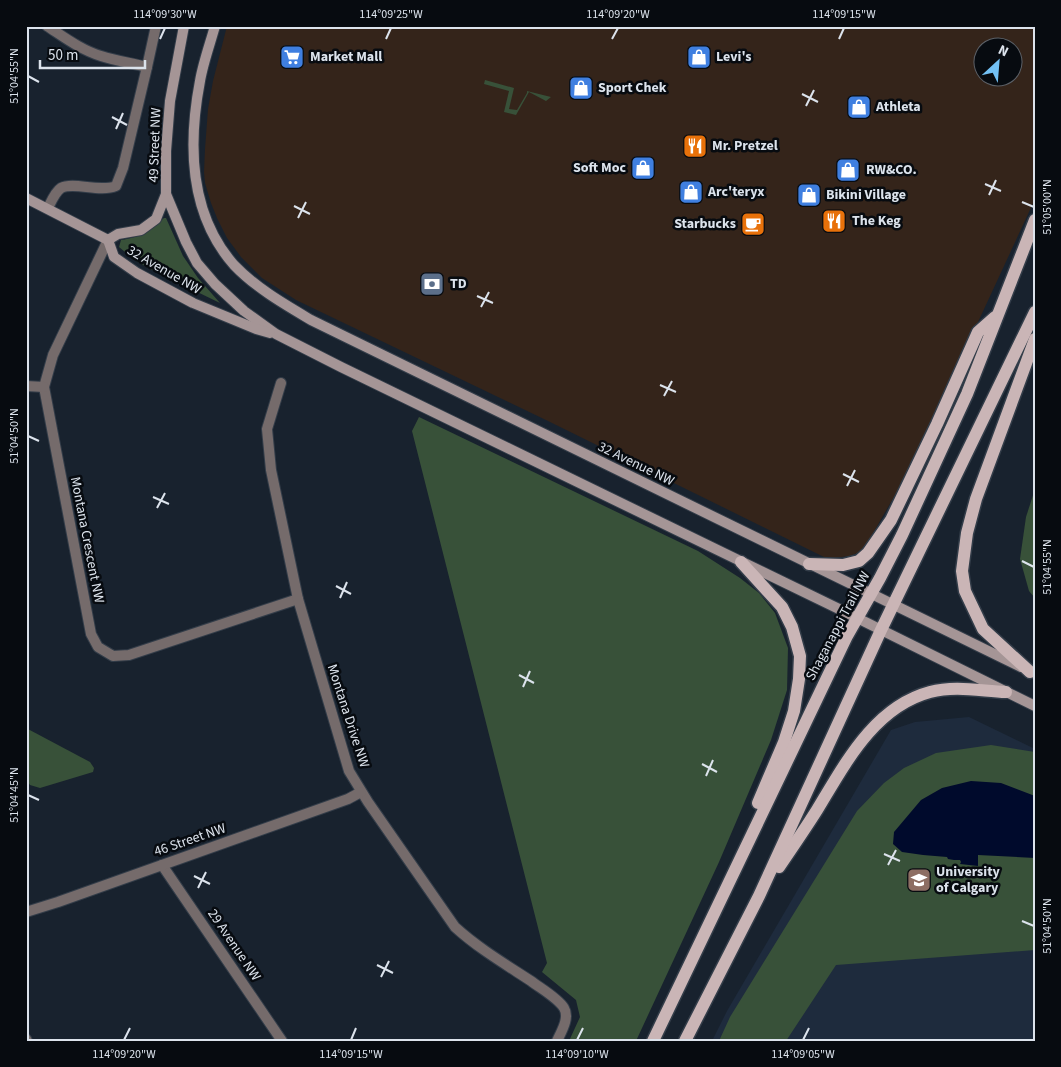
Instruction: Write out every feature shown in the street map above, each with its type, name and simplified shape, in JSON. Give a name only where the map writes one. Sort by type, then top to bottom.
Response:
[{"type":"main road","name":"Shaganappi Trail NW","points":[[653,1041],[847,636],[902,535],[967,394],[1035,220]]},
{"type":"main road","points":[[685,1041],[759,896],[881,630],[1035,312]]},
{"type":"main road","points":[[808,564],[843,564],[859,561],[874,547],[891,520],[978,332],[997,315]]},
{"type":"main road","points":[[1032,673],[984,629],[965,591],[962,571],[967,533],[976,499],[1035,339]]},
{"type":"main road","points":[[740,857],[746,830],[784,742],[794,711],[799,679],[800,656],[792,627],[782,607],[741,562]]},
{"type":"main road","points":[[759,896],[805,828],[850,756],[864,737],[886,716],[917,696],[944,689],[960,688],[1006,692]]},
{"type":"street","points":[[47,26],[95,54],[147,67]]},
{"type":"street","points":[[48,208],[61,188],[74,186],[109,189],[116,186],[123,168],[156,26]]},
{"type":"street","name":"49 Street NW","points":[[184,26],[170,101],[166,151],[166,194],[186,242],[198,263],[215,284]]},
{"type":"street","name":"32 Avenue NW","points":[[216,26],[200,80],[194,122],[194,164],[200,203],[214,237],[234,264],[257,286],[311,320],[1032,673]]},
{"type":"street","points":[[26,198],[108,240],[118,234],[141,230],[156,219],[166,194]]},
{"type":"street","name":"32 Avenue NW","points":[[108,240],[114,257],[137,273],[193,303],[256,329],[276,334]]},
{"type":"street","name":"Montana Crescent NW","points":[[108,240],[53,355],[44,387],[91,634],[98,647],[113,656],[129,656],[298,599]]},
{"type":"street","name":"32 Avenue NW","points":[[215,284],[244,311],[276,334],[1035,706]]},
{"type":"street","name":"Montana Drive NW","points":[[281,383],[267,429],[271,470],[298,599],[349,771],[361,792],[455,927],[468,940],[552,996],[564,1008],[566,1017],[557,1041]]},
{"type":"street","points":[[26,386],[44,387]]},
{"type":"street","name":"46 Street NW","points":[[26,912],[348,799],[361,792]]},
{"type":"street","name":"29 Avenue NW","points":[[162,865],[282,1041]]},
{"type":"shaded area","points":[[227,26],[1035,26],[1035,199],[910,469],[865,547],[858,553],[849,556],[824,557],[296,300],[262,278],[241,257],[227,238],[211,203],[204,172],[208,109]]},
{"type":"shaded area","name":"University of Calgary","points":[[969,717],[1035,749],[1035,1041],[712,1041],[727,1011],[891,730],[915,722]]},
{"type":"green space","points":[[485,80],[514,88],[509,109],[517,110],[527,91],[551,97],[546,101],[529,92],[516,115],[504,112],[509,91],[484,84]]},
{"type":"green space","points":[[166,218],[183,256],[198,278],[220,303],[154,271],[136,261],[119,247],[121,240],[144,233]]},
{"type":"green space","points":[[419,417],[698,551],[740,578],[759,593],[775,613],[788,648],[787,690],[771,740],[719,862],[636,1041],[569,1041],[580,1017],[576,1000],[542,972],[547,963],[412,431]]},
{"type":"green space","points":[[1035,489],[1035,598],[1029,591],[1020,559],[1026,517]]},
{"type":"green space","points":[[26,728],[90,762],[94,768],[93,772],[40,788],[30,785],[26,779]]},
{"type":"green space","name":"University of Calgary","points":[[991,745],[1035,752],[1035,950],[836,965],[786,1041],[719,1041],[730,1017],[857,811],[884,783],[904,768],[936,753]]},
{"type":"water","points":[[971,781],[1001,783],[1035,796],[1035,858],[978,855],[978,866],[960,864],[960,860],[948,859],[947,857],[902,852],[893,844],[894,832],[921,800],[942,788]]},
{"type":"place","name":"Market Mall","points":[[292,57]]},
{"type":"place","name":"Levi's","points":[[699,57]]},
{"type":"place","name":"Sport Chek","points":[[581,88]]},
{"type":"place","name":"Athleta","points":[[859,107]]},
{"type":"place","name":"Mr. Pretzel","points":[[695,146]]},
{"type":"place","name":"Soft Moc","points":[[643,168]]},
{"type":"place","name":"RW&CO.","points":[[848,170]]},
{"type":"place","name":"Arc'teryx","points":[[691,192]]},
{"type":"place","name":"Bikini Village","points":[[809,195]]},
{"type":"place","name":"The Keg","points":[[834,221]]},
{"type":"place","name":"Starbucks","points":[[753,224]]},
{"type":"place","name":"TD","points":[[432,284]]},
{"type":"place","name":"University of Calgary","points":[[919,880]]}]
